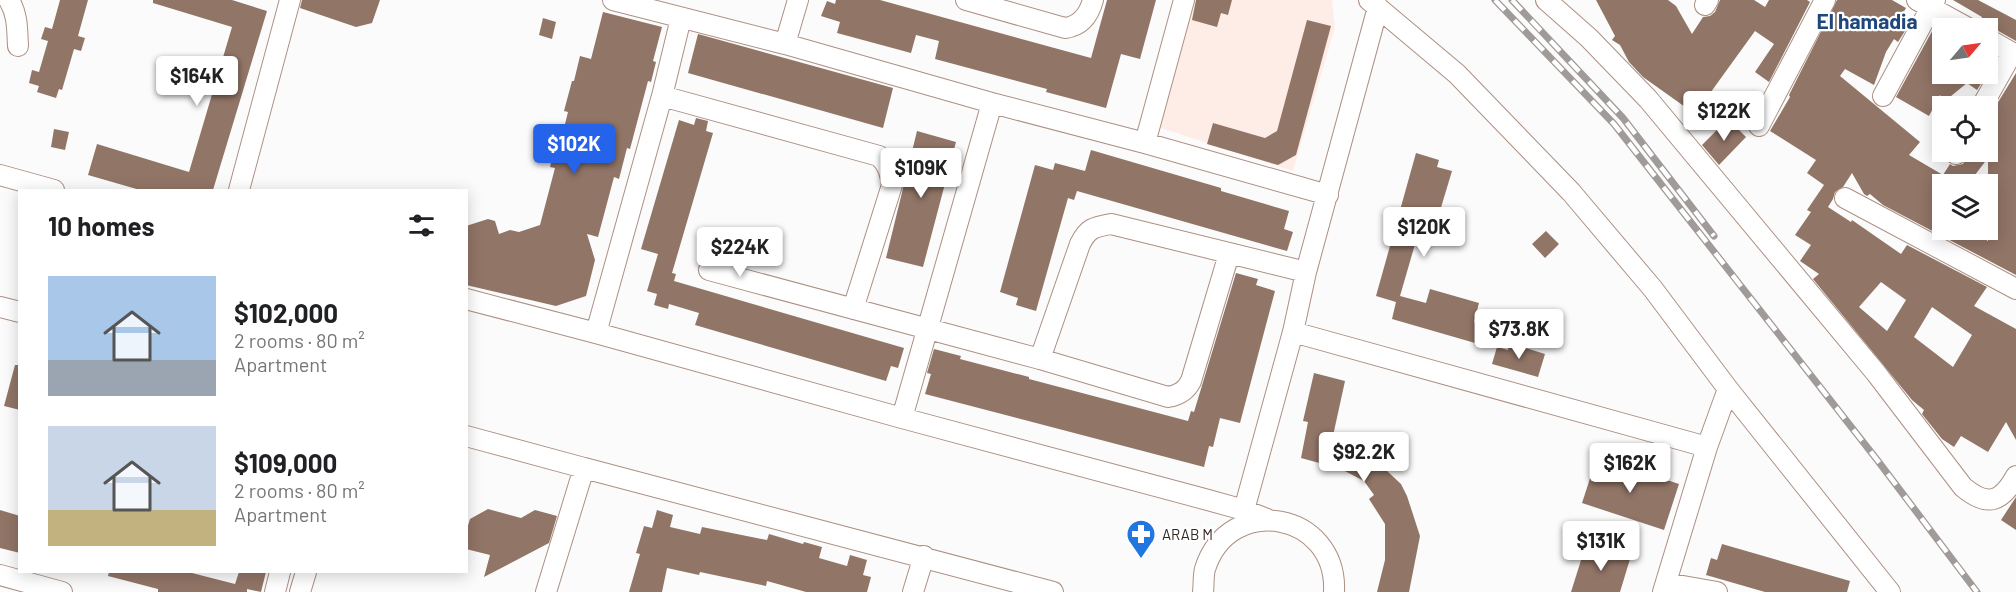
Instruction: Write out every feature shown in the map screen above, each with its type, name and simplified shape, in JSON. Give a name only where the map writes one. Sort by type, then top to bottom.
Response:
[{"type":"street","points":[[9,0],[15,10],[18,46]]},
{"type":"street","points":[[239,189],[290,0]]},
{"type":"street","points":[[613,0],[785,44],[992,104],[1145,143],[1328,195]]},
{"type":"street","points":[[785,44],[798,0]]},
{"type":"street","points":[[970,0],[1065,28],[1073,27],[1083,20],[1093,0]]},
{"type":"street","points":[[1145,143],[1184,0]]},
{"type":"street","points":[[1546,0],[1589,38],[1648,99],[1869,364],[1963,487],[1981,499],[1990,500],[2004,494],[2016,476]]},
{"type":"street","points":[[1759,126],[1826,0]]},
{"type":"street","points":[[1883,96],[1927,3],[1952,18]]},
{"type":"street","points":[[1244,510],[1293,332],[1374,4],[1457,74],[1571,192],[1653,289],[1728,389],[1890,592]]},
{"type":"street","points":[[596,333],[662,96],[681,18]]},
{"type":"street","points":[[1988,96],[2014,54],[1998,45]]},
{"type":"street","points":[[662,96],[879,156],[886,163],[892,185],[853,309]]},
{"type":"street","points":[[902,418],[992,104]]},
{"type":"street","points":[[0,176],[50,189]]},
{"type":"street","points":[[1845,198],[2016,289]]},
{"type":"street","points":[[1040,359],[1080,244],[1084,236],[1094,227],[1111,224],[1306,272]]},
{"type":"street","points":[[709,270],[1040,359],[1168,397],[1188,388],[1191,381],[1229,254]]},
{"type":"street","points":[[468,300],[1244,510],[1267,519],[1288,522],[1308,532],[1323,548],[1332,568],[1334,592]]},
{"type":"street","points":[[0,307],[18,312]]},
{"type":"street","points":[[1293,332],[1707,447]]},
{"type":"street","points":[[1717,592],[1664,588],[1707,447],[1728,389]]},
{"type":"street","points":[[468,437],[1053,592]]},
{"type":"street","points":[[546,592],[584,468]]},
{"type":"street","points":[[1203,592],[1204,571],[1213,551],[1227,534],[1245,524],[1267,519]]},
{"type":"street","points":[[913,592],[924,556]]},
{"type":"street","points":[[275,592],[280,573]]},
{"type":"street","points":[[300,592],[306,573]]},
{"type":"street","points":[[0,575],[62,592]]},
{"type":"shaded area","points":[[1192,0],[1332,0],[1335,27],[1293,171],[1155,126]]},
{"type":"building","points":[[60,0],[88,0],[78,36],[85,38],[81,51],[74,49],[62,90],[59,89],[56,98],[37,92],[39,86],[29,83],[32,70],[39,72],[48,41],[41,39],[45,27],[52,29]]},
{"type":"building","points":[[153,0],[232,0],[267,11],[213,189],[137,189],[88,175],[97,144],[189,172],[232,27],[153,3]]},
{"type":"building","points":[[302,0],[380,0],[372,23],[356,27],[300,8]]},
{"type":"building","points":[[836,0],[880,0],[1091,58],[1107,0],[1156,0],[1140,59],[1121,54],[1106,108],[1046,92],[1047,89],[935,59],[939,41],[916,35],[911,53],[837,33],[840,22],[821,16],[827,1],[835,4]]},
{"type":"building","points":[[1196,0],[1232,0],[1228,15],[1221,13],[1217,27],[1192,20]]},
{"type":"building","points":[[1596,0],[1668,0],[1676,6],[1692,34],[1703,17],[1715,12],[1720,0],[1754,0],[1765,7],[1769,0],[1807,0],[1810,2],[1769,82],[1755,72],[1774,44],[1755,31],[1695,114],[1643,77],[1629,62],[1620,45],[1612,40],[1615,36]]},
{"type":"building","points":[[1837,0],[1892,0],[1906,8],[1896,25],[1905,31],[1898,42],[1894,39],[1886,52],[1874,85],[1845,69],[1840,76],[1920,142],[1909,155],[1941,174],[1932,174],[1932,231],[1883,205],[1870,194],[1867,196],[1864,194],[1852,173],[1843,187],[1835,192],[1828,207],[1851,222],[1852,220],[1901,254],[1907,245],[1987,287],[1974,306],[2016,329],[2016,440],[2006,422],[1988,452],[1961,436],[1954,447],[1942,439],[1922,414],[1924,410],[1912,400],[1813,279],[1819,274],[1800,261],[1811,245],[1795,235],[1811,212],[1807,210],[1824,185],[1807,173],[1816,160],[1770,131],[1790,97]],"holes":[[[1881,282],[1906,300],[1887,331],[1859,307]],[[1932,307],[1972,335],[1953,367],[1914,337]]]},
{"type":"building","points":[[1953,0],[1978,0],[2016,20],[2016,41],[1998,31],[1998,18],[1982,17]]},
{"type":"building","points":[[603,12],[662,27],[653,61],[656,62],[651,82],[648,81],[630,149],[627,148],[619,179],[614,177],[598,237],[587,234],[595,260],[586,296],[556,306],[468,285],[468,225],[488,219],[495,221],[499,234],[510,230],[519,232],[540,225],[555,168],[550,167],[555,147],[559,148],[568,112],[564,111],[572,81],[574,81],[580,56],[591,59]]},
{"type":"building","points":[[543,18],[556,22],[552,39],[539,35]]},
{"type":"building","points":[[1307,20],[1331,26],[1296,155],[1278,165],[1207,144],[1213,123],[1265,138],[1277,131]]},
{"type":"building","points":[[1932,31],[1932,84],[1966,84],[1951,96],[1932,96],[1932,110],[1929,116],[1896,97]]},
{"type":"building","points":[[698,34],[893,88],[883,128],[688,73]]},
{"type":"building","points":[[2016,73],[2016,275],[1950,240],[1998,240],[1998,174],[1988,174],[1988,162],[1998,162],[1998,102]]},
{"type":"building","points":[[1968,84],[1981,84],[1977,90]]},
{"type":"building","points":[[696,118],[708,121],[706,131],[713,133],[672,273],[676,274],[674,281],[904,348],[898,368],[891,366],[886,381],[695,325],[699,313],[669,304],[668,309],[654,305],[657,294],[647,291],[658,254],[641,249],[679,120],[694,125]]},
{"type":"building","points":[[1728,119],[1746,137],[1719,165],[1702,145]]},
{"type":"building","points":[[54,129],[69,132],[65,150],[51,147]]},
{"type":"building","points":[[917,131],[956,142],[923,267],[886,258]]},
{"type":"building","points":[[1091,150],[1221,188],[1221,191],[1289,211],[1284,229],[1293,232],[1287,251],[1077,191],[1074,200],[1068,198],[1036,311],[1016,305],[1018,298],[1000,292],[1035,165],[1053,170],[1055,163],[1085,171]]},
{"type":"building","points":[[1416,153],[1439,160],[1437,167],[1452,171],[1436,224],[1422,220],[1400,296],[1426,303],[1430,289],[1479,303],[1474,322],[1481,324],[1475,343],[1392,319],[1396,302],[1376,296]]},
{"type":"building","points":[[1964,162],[1985,162],[1976,174],[1944,174],[1950,164],[1953,166]]},
{"type":"building","points":[[1546,231],[1559,244],[1545,258],[1532,244]]},
{"type":"building","points":[[1236,273],[1258,279],[1256,285],[1275,291],[1240,423],[1220,418],[1213,447],[1209,446],[1204,467],[925,394],[931,374],[927,373],[934,349],[961,356],[960,359],[1029,377],[1029,379],[1188,421],[1191,411],[1194,412]]},
{"type":"building","points":[[1509,343],[1545,354],[1538,377],[1492,364],[1497,347],[1508,350]]},
{"type":"building","points":[[15,365],[18,365],[18,410],[4,406]]},
{"type":"building","points":[[1314,373],[1345,381],[1331,445],[1371,456],[1401,484],[1407,496],[1420,536],[1409,592],[1377,592],[1385,560],[1385,524],[1369,499],[1374,495],[1364,481],[1341,469],[1301,458],[1308,422],[1303,421]]},
{"type":"building","points":[[1597,457],[1679,484],[1664,530],[1582,503]]},
{"type":"building","points":[[2016,497],[2016,530],[2001,520]]},
{"type":"building","points":[[488,509],[521,518],[535,510],[557,516],[549,543],[484,577],[490,555],[468,550],[470,519]]},
{"type":"building","points":[[0,510],[18,515],[18,552],[0,548]]},
{"type":"building","points":[[657,510],[673,515],[670,527],[700,534],[702,527],[767,540],[769,534],[822,547],[819,558],[847,566],[850,555],[867,560],[863,575],[871,577],[867,592],[806,592],[767,581],[766,586],[700,572],[699,575],[667,568],[662,592],[629,592],[640,554],[636,553],[644,526],[652,528]]},
{"type":"building","points":[[1722,544],[1850,581],[1847,592],[1765,592],[1706,575],[1711,558],[1717,560]]},
{"type":"building","points":[[1594,547],[1630,559],[1620,592],[1571,592],[1582,557]]},
{"type":"building","points":[[109,573],[192,573],[235,584],[239,573],[266,573],[261,592],[247,589],[247,592],[158,592],[158,589],[108,576]]},
{"type":"railway","points":[[1495,0],[1614,124],[1878,461],[1977,592]]},
{"type":"railway","points":[[1512,0],[1623,118],[1714,236]]},
{"type":"place","name":"ARAB M","points":[[1141,560]]},
{"type":"district","name":"El hamadia","points":[[1867,20]]}]
